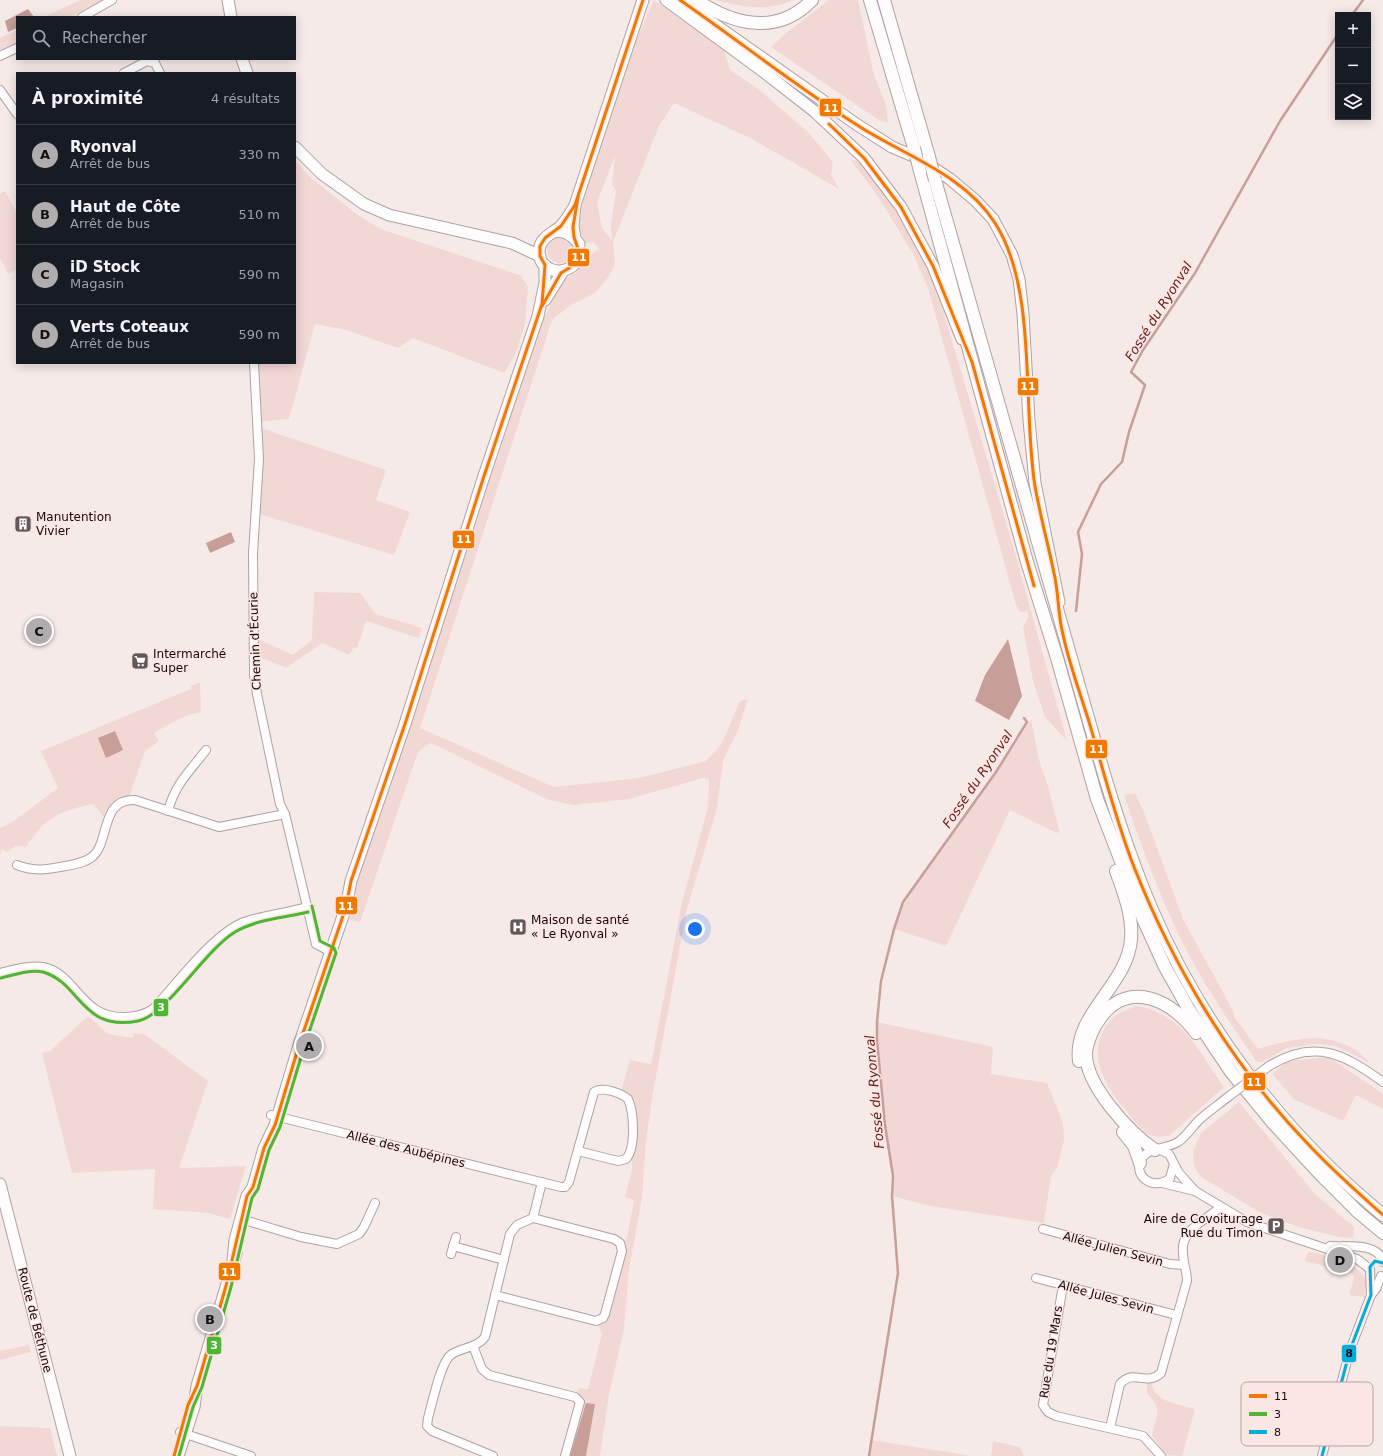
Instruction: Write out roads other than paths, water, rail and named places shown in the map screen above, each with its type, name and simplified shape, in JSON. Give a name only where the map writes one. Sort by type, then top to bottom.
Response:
[{"type":"highway","points":[[696,0],[731,18],[758,23],[772,23],[788,18],[812,0]]},
{"type":"highway","points":[[870,0],[914,148],[1027,562],[1057,658],[1097,799],[1144,921],[1165,967],[1188,1008],[1231,1072],[1250,1096],[1319,1173],[1358,1212],[1383,1233]]},
{"type":"highway","points":[[884,0],[1060,621],[1120,825],[1139,880],[1172,952],[1196,997],[1241,1063],[1283,1118],[1338,1175],[1383,1215]]},
{"type":"highway","points":[[1097,799],[1100,824],[1129,910],[1131,940],[1130,950],[1119,974],[1087,1024],[1079,1043],[1079,1061],[1089,1086],[1109,1114],[1130,1139],[1140,1163]]},
{"type":"highway","points":[[1157,1150],[1133,1134],[1094,1081],[1087,1061],[1087,1047],[1094,1027],[1105,1012],[1121,1001],[1140,996],[1168,1005],[1187,1021],[1251,1109],[1297,1160],[1319,1173]]},
{"type":"highway","points":[[1338,1175],[1383,1206]]},
{"type":"main road","points":[[229,0],[231,16]]},
{"type":"main road","points":[[666,0],[814,111],[864,158],[901,207],[933,266],[972,362]]},
{"type":"main road","points":[[680,0],[856,124],[892,147],[920,159],[950,179],[975,200],[993,219],[1012,255],[1019,279],[1023,314],[1029,420],[1035,483],[1057,588],[1060,621]]},
{"type":"main road","points":[[296,148],[322,174],[364,204],[389,215],[512,243],[542,261],[553,271],[563,271],[572,268],[578,260],[580,249],[575,238],[573,226],[575,206],[643,2]]},
{"type":"main road","points":[[242,60],[248,72]]},
{"type":"main road","points":[[178,1456],[188,1405],[197,1386],[234,1260],[244,1220],[254,1198],[253,1186],[274,1116],[300,1042],[328,951],[346,907],[351,881],[405,724],[483,479],[542,304],[546,283],[542,261],[542,242],[561,226],[575,206]]},
{"type":"main road","points":[[554,232],[565,232],[575,238]]},
{"type":"main road","points":[[542,304],[563,271]]},
{"type":"main road","name":"Route de Béthune","points":[[0,1184],[70,1456]]},
{"type":"main road","points":[[174,1456],[183,1434]]},
{"type":"street","points":[[84,16],[112,0]]},
{"type":"street","points":[[229,0],[237,16]]},
{"type":"street","points":[[0,56],[16,48]]},
{"type":"street","points":[[248,60],[248,72]]},
{"type":"street","points":[[126,72],[147,61],[155,64],[159,72]]},
{"type":"street","points":[[0,90],[16,113]]},
{"type":"street","name":"Chemin d'Écurie","points":[[254,364],[259,459],[253,553],[254,675],[268,751],[280,804],[285,814],[316,944],[328,951]]},
{"type":"street","points":[[168,812],[172,796],[182,779],[206,750]]},
{"type":"street","points":[[17,865],[41,870],[76,864],[92,858],[97,850],[108,819],[121,802],[135,800],[168,812],[219,827],[285,814]]},
{"type":"street","points":[[0,973],[26,967],[43,967],[60,975],[95,1010],[107,1016],[136,1017],[153,1009],[204,952],[226,932],[244,922],[307,907]]},
{"type":"street","points":[[1342,1382],[1350,1350],[1371,1295],[1376,1289],[1382,1276],[1376,1276],[1357,1259],[1323,1246],[1247,1222],[1195,1191],[1162,1183],[1154,1184],[1146,1180],[1141,1174],[1140,1163],[1147,1153],[1178,1142],[1200,1120],[1228,1097],[1269,1066],[1291,1055],[1302,1052],[1324,1052],[1354,1062],[1383,1082]]},
{"type":"street","points":[[602,1090],[620,1094],[628,1099],[633,1137],[629,1156],[623,1161],[618,1161],[578,1151],[594,1092],[602,1090]]},
{"type":"street","name":"Allée des Aubépines","points":[[274,1116],[561,1187],[568,1185],[578,1151]]},
{"type":"street","points":[[1162,1183],[1170,1178],[1178,1142]]},
{"type":"street","points":[[1157,1150],[1169,1154],[1173,1162],[1195,1191]]},
{"type":"street","points":[[533,1218],[542,1182]]},
{"type":"street","points":[[244,1220],[301,1236],[337,1244],[359,1234],[364,1227],[375,1203]]},
{"type":"street","points":[[1110,1428],[1120,1384],[1125,1378],[1131,1376],[1149,1379],[1156,1378],[1161,1373],[1187,1281],[1187,1272],[1182,1251],[1185,1238],[1190,1230],[1220,1207]]},
{"type":"street","points":[[493,1456],[436,1433],[427,1426],[428,1418],[446,1360],[452,1354],[473,1346],[485,1337],[495,1295],[504,1260],[510,1234],[514,1228],[533,1218],[614,1239],[620,1243],[622,1251],[605,1314],[603,1318],[596,1321],[495,1295]]},
{"type":"street","name":"Allée Julien Sevin","points":[[1042,1229],[1170,1264],[1184,1264]]},
{"type":"street","points":[[456,1236],[452,1250],[504,1260]]},
{"type":"street","points":[[1323,1246],[1367,1248],[1378,1254],[1383,1263]]},
{"type":"street","points":[[1371,1295],[1370,1271],[1374,1262],[1377,1261],[1383,1263]]},
{"type":"street","name":"Allée Jules Sevin","points":[[1036,1278],[1176,1316]]},
{"type":"street","name":"Rue du 19 Mars","points":[[1063,1285],[1043,1405],[1048,1412],[1056,1416],[1143,1436],[1161,1456]]},
{"type":"street","points":[[473,1346],[482,1369],[489,1375],[575,1397],[580,1402],[565,1456]]},
{"type":"street","points":[[183,1434],[251,1456]]},
{"type":"street","points":[[1322,1456],[1325,1446]]},
{"type":"waterway","name":"Fossé du Ryonval","points":[[1354,12],[1363,0]]},
{"type":"waterway","name":"Fossé du Ryonval","points":[[1076,611],[1082,554],[1078,532],[1101,484],[1122,462],[1129,432],[1145,385],[1131,372],[1143,350],[1195,273],[1280,121],[1335,38]]},
{"type":"waterway","name":"Fossé du Ryonval","points":[[869,1456],[898,1273],[892,1196],[893,1176],[885,1125],[877,1040],[877,1022],[881,981],[894,929],[903,902],[996,772],[1027,722],[1024,718]]},
{"type":"place","name":"Manutention Vivier","points":[[23,524]]},
{"type":"place","name":"iD Stock","points":[[39,631]]},
{"type":"place","name":"Intermarché Super","points":[[140,661]]},
{"type":"place","name":"Maison de santé « Le Ryonval »","points":[[518,927]]},
{"type":"place","name":"Ryonval","points":[[309,1046]]},
{"type":"place","name":"Aire de Covoiturage Rue du Timon","points":[[1276,1226]]},
{"type":"place","name":"Verts Coteaux","points":[[1340,1260]]},
{"type":"place","name":"Haut de Côte","points":[[210,1319]]}]
